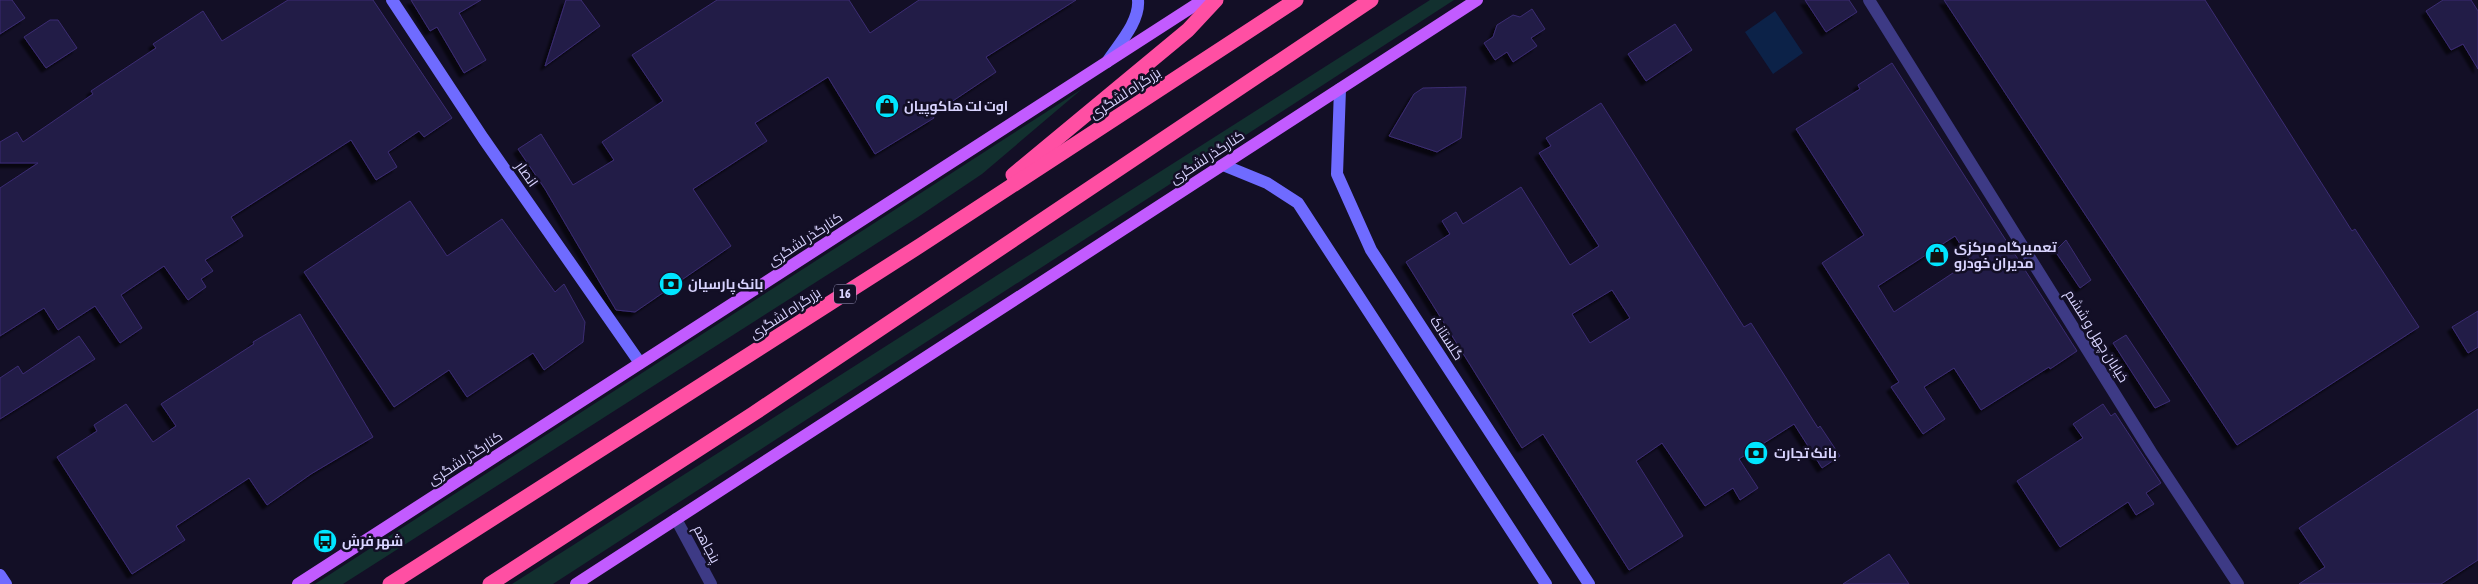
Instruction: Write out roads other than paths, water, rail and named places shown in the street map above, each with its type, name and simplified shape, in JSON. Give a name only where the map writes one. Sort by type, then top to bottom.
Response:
[{"type":"highway","points":[[956,223],[1188,30],[1216,0]]},
{"type":"highway","name":"بزرگراه لشگری","points":[[390,584],[956,223],[1296,0]]},
{"type":"highway","points":[[490,584],[753,414],[1371,0]]},
{"type":"main road","name":"کنارگذر لشگری","points":[[298,584],[1202,0]]},
{"type":"main road","points":[[1350,13],[1381,0]]},
{"type":"main road","name":"کنارگذر لشگری","points":[[576,584],[1477,0]]},
{"type":"street","name":"انصار","points":[[392,0],[483,138],[640,363]]},
{"type":"street","points":[[1106,62],[1129,28],[1139,8],[1138,0]]},
{"type":"street","name":"خیابان چهل و ششم","points":[[1869,0],[2152,452],[2238,584]]},
{"type":"street","name":"گلستانک","points":[[1340,89],[1337,174],[1371,250],[1589,584]]},
{"type":"street","points":[[1222,165],[1267,183],[1298,203],[1546,584]]},
{"type":"street","name":"پنجاهم","points":[[676,519],[711,584]]},
{"type":"street","points":[[0,575],[6,584]]},
{"type":"water","points":[[1775,11],[1803,53],[1773,74],[1745,32]]},
{"type":"place","name":"اوت لت هاکوپیان","points":[[887,106]]},
{"type":"place","name":"تعمیرگاه مرکزی مدیران خودرو","points":[[1937,255]]},
{"type":"place","name":"بانک پارسیان","points":[[671,284]]},
{"type":"place","name":"بانک تجارت","points":[[1756,453]]},
{"type":"place","name":"شهر فرش","points":[[325,541]]}]
